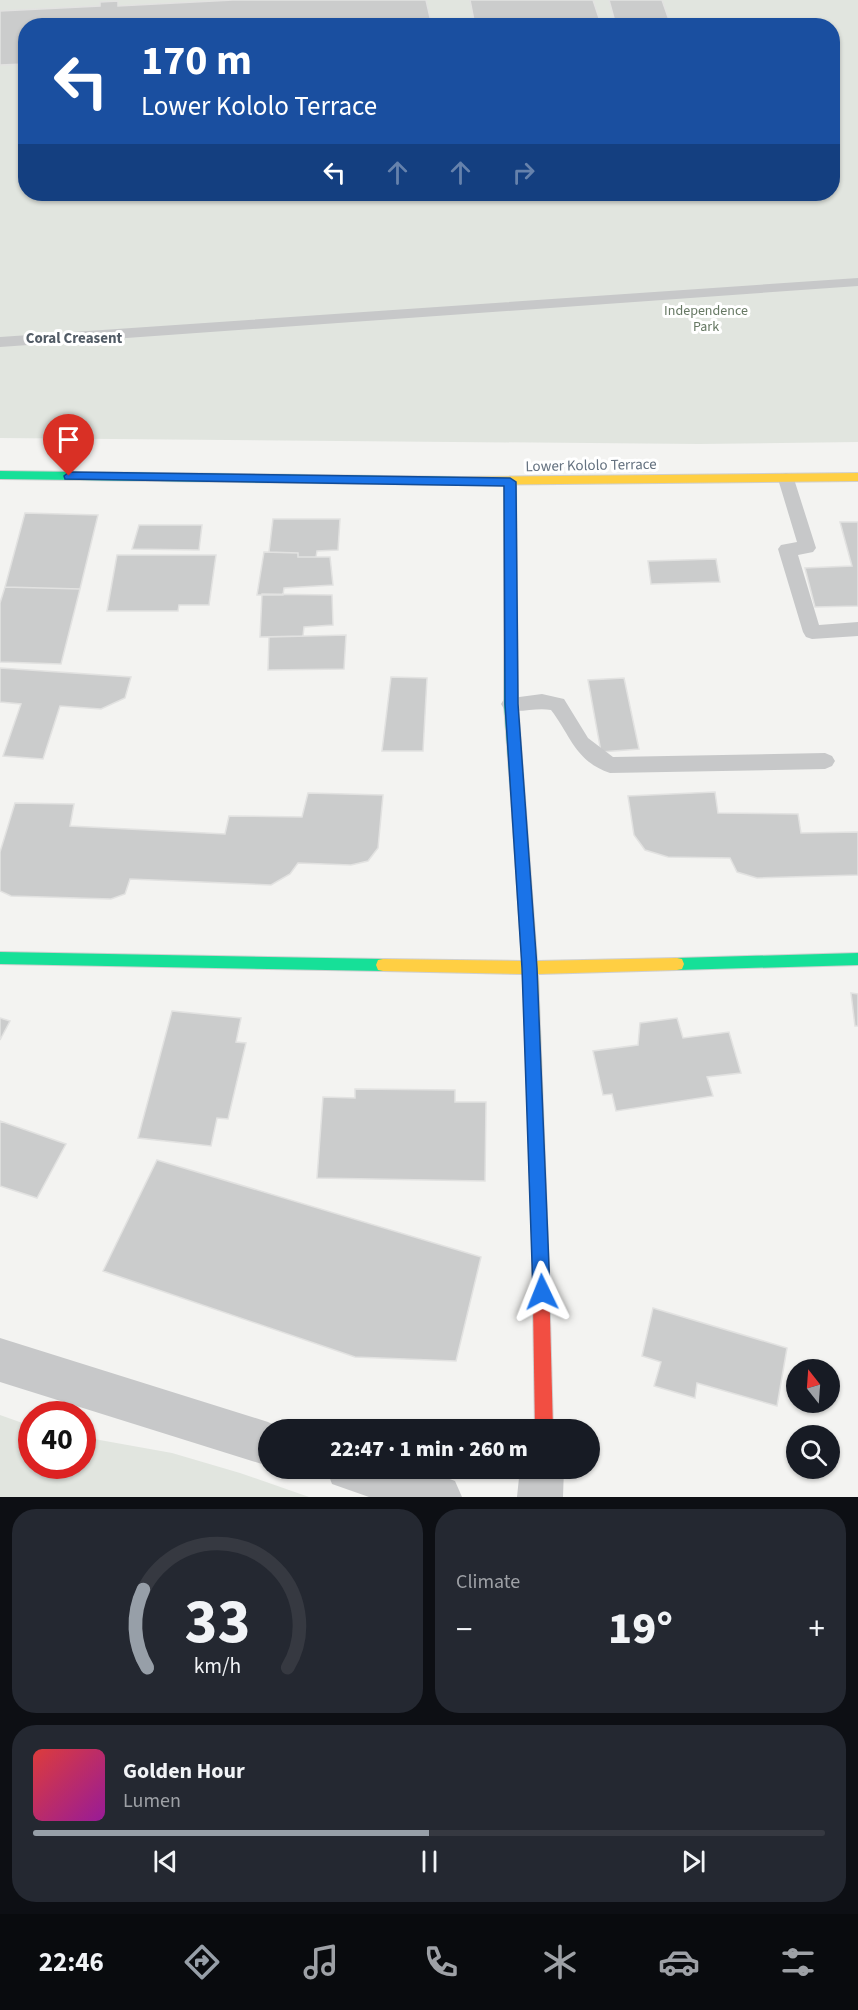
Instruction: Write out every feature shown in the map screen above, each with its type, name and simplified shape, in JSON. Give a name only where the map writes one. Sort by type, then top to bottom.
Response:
[{"type":"street","name":"Lower Kololo Terrace","points":[[0,475],[510,482],[858,477]]},
{"type":"street","points":[[510,482],[511,704],[530,968],[544,1419]]},
{"type":"street","points":[[0,958],[530,968],[858,959]]},
{"type":"street","points":[[0,1360],[258,1441]]},
{"type":"street","points":[[383,1479],[439,1497]]},
{"type":"street","points":[[540,1497],[541,1479]]},
{"type":"lane","points":[[0,342],[858,282]]},
{"type":"lane","points":[[786,479],[807,548],[787,549],[812,632],[858,629]]},
{"type":"lane","points":[[511,704],[542,701],[557,704],[565,713],[575,735],[591,754],[610,765],[825,761]]},
{"type":"green space","name":"Independence Park","points":[[0,0],[858,0],[858,442],[699,444],[0,438]]},
{"type":"green space","points":[[0,1415],[18,1421],[18,1479],[96,1479],[96,1439],[172,1453],[309,1497],[0,1497]]},
{"type":"building","points":[[233,0],[426,0],[430,18],[18,18],[18,64],[0,65],[0,11],[100,6],[100,2],[118,1],[118,6]]},
{"type":"building","points":[[470,0],[593,0],[599,18],[473,18]]},
{"type":"building","points":[[609,0],[662,0],[668,18],[614,18]]},
{"type":"building","points":[[25,513],[98,515],[80,589],[5,587]]},
{"type":"building","points":[[273,519],[340,519],[338,550],[317,551],[316,557],[298,557],[298,553],[269,552]]},
{"type":"building","points":[[840,522],[858,522],[858,606],[815,607],[805,568],[852,566]]},
{"type":"building","points":[[139,525],[202,525],[199,550],[132,549]]},
{"type":"building","points":[[264,552],[298,553],[298,557],[330,557],[333,585],[284,588],[283,595],[257,595]]},
{"type":"building","points":[[117,555],[216,555],[209,605],[179,605],[178,611],[107,611]]},
{"type":"building","points":[[716,559],[720,582],[651,584],[648,561]]},
{"type":"building","points":[[5,587],[80,589],[61,664],[0,662],[0,603]]},
{"type":"building","points":[[262,594],[332,595],[333,625],[304,627],[303,636],[260,637]]},
{"type":"building","points":[[346,635],[344,669],[268,670],[269,637]]},
{"type":"building","points":[[0,668],[131,677],[125,698],[101,709],[60,706],[43,759],[3,756],[21,704],[0,702]]},
{"type":"building","points":[[391,677],[427,678],[423,751],[382,751]]},
{"type":"building","points":[[624,678],[639,749],[601,752],[588,680]]},
{"type":"building","points":[[715,792],[718,813],[798,814],[801,833],[858,832],[858,875],[757,878],[737,872],[730,858],[668,857],[645,850],[634,835],[628,796]]},
{"type":"building","points":[[308,793],[383,795],[378,848],[368,861],[351,865],[298,863],[290,874],[271,885],[130,879],[125,894],[111,899],[11,896],[0,891],[0,852],[15,803],[74,804],[70,826],[225,834],[229,816],[302,817]]},
{"type":"building","points":[[851,993],[858,994],[858,1026],[855,1026]]},
{"type":"building","points":[[172,1011],[241,1018],[236,1042],[246,1043],[228,1119],[217,1118],[211,1146],[138,1138]]},
{"type":"building","points":[[0,1018],[10,1021],[0,1040]]},
{"type":"building","points":[[677,1018],[683,1038],[729,1032],[741,1073],[707,1077],[713,1096],[616,1111],[612,1094],[603,1095],[593,1051],[638,1045],[640,1023]]},
{"type":"building","points":[[355,1089],[455,1090],[455,1102],[486,1102],[485,1181],[317,1178],[323,1097],[355,1098]]},
{"type":"building","points":[[0,1121],[66,1144],[37,1198],[0,1186]]},
{"type":"building","points":[[157,1160],[481,1257],[456,1361],[355,1357],[103,1271]]},
{"type":"building","points":[[653,1308],[787,1348],[777,1406],[697,1383],[695,1398],[654,1386],[661,1362],[642,1356]]},
{"type":"traffic: fast","points":[[0,475],[459,481]]},
{"type":"traffic: fast","points":[[510,482],[511,704],[518,798]]},
{"type":"traffic: fast","points":[[0,958],[383,965]]},
{"type":"traffic: fast","points":[[677,964],[858,959]]},
{"type":"traffic: slow","points":[[459,481],[858,477]]},
{"type":"traffic: slow","points":[[518,798],[530,968],[540,1242]]},
{"type":"traffic: slow","points":[[383,965],[530,968],[677,964]]},
{"type":"traffic: jam","points":[[540,1242],[544,1419]]},
{"type":"district","name":"Coral Creasent","points":[[74,338]]},
{"type":"route","points":[[69,476],[510,482],[511,704],[530,968],[542,1292]]}]
